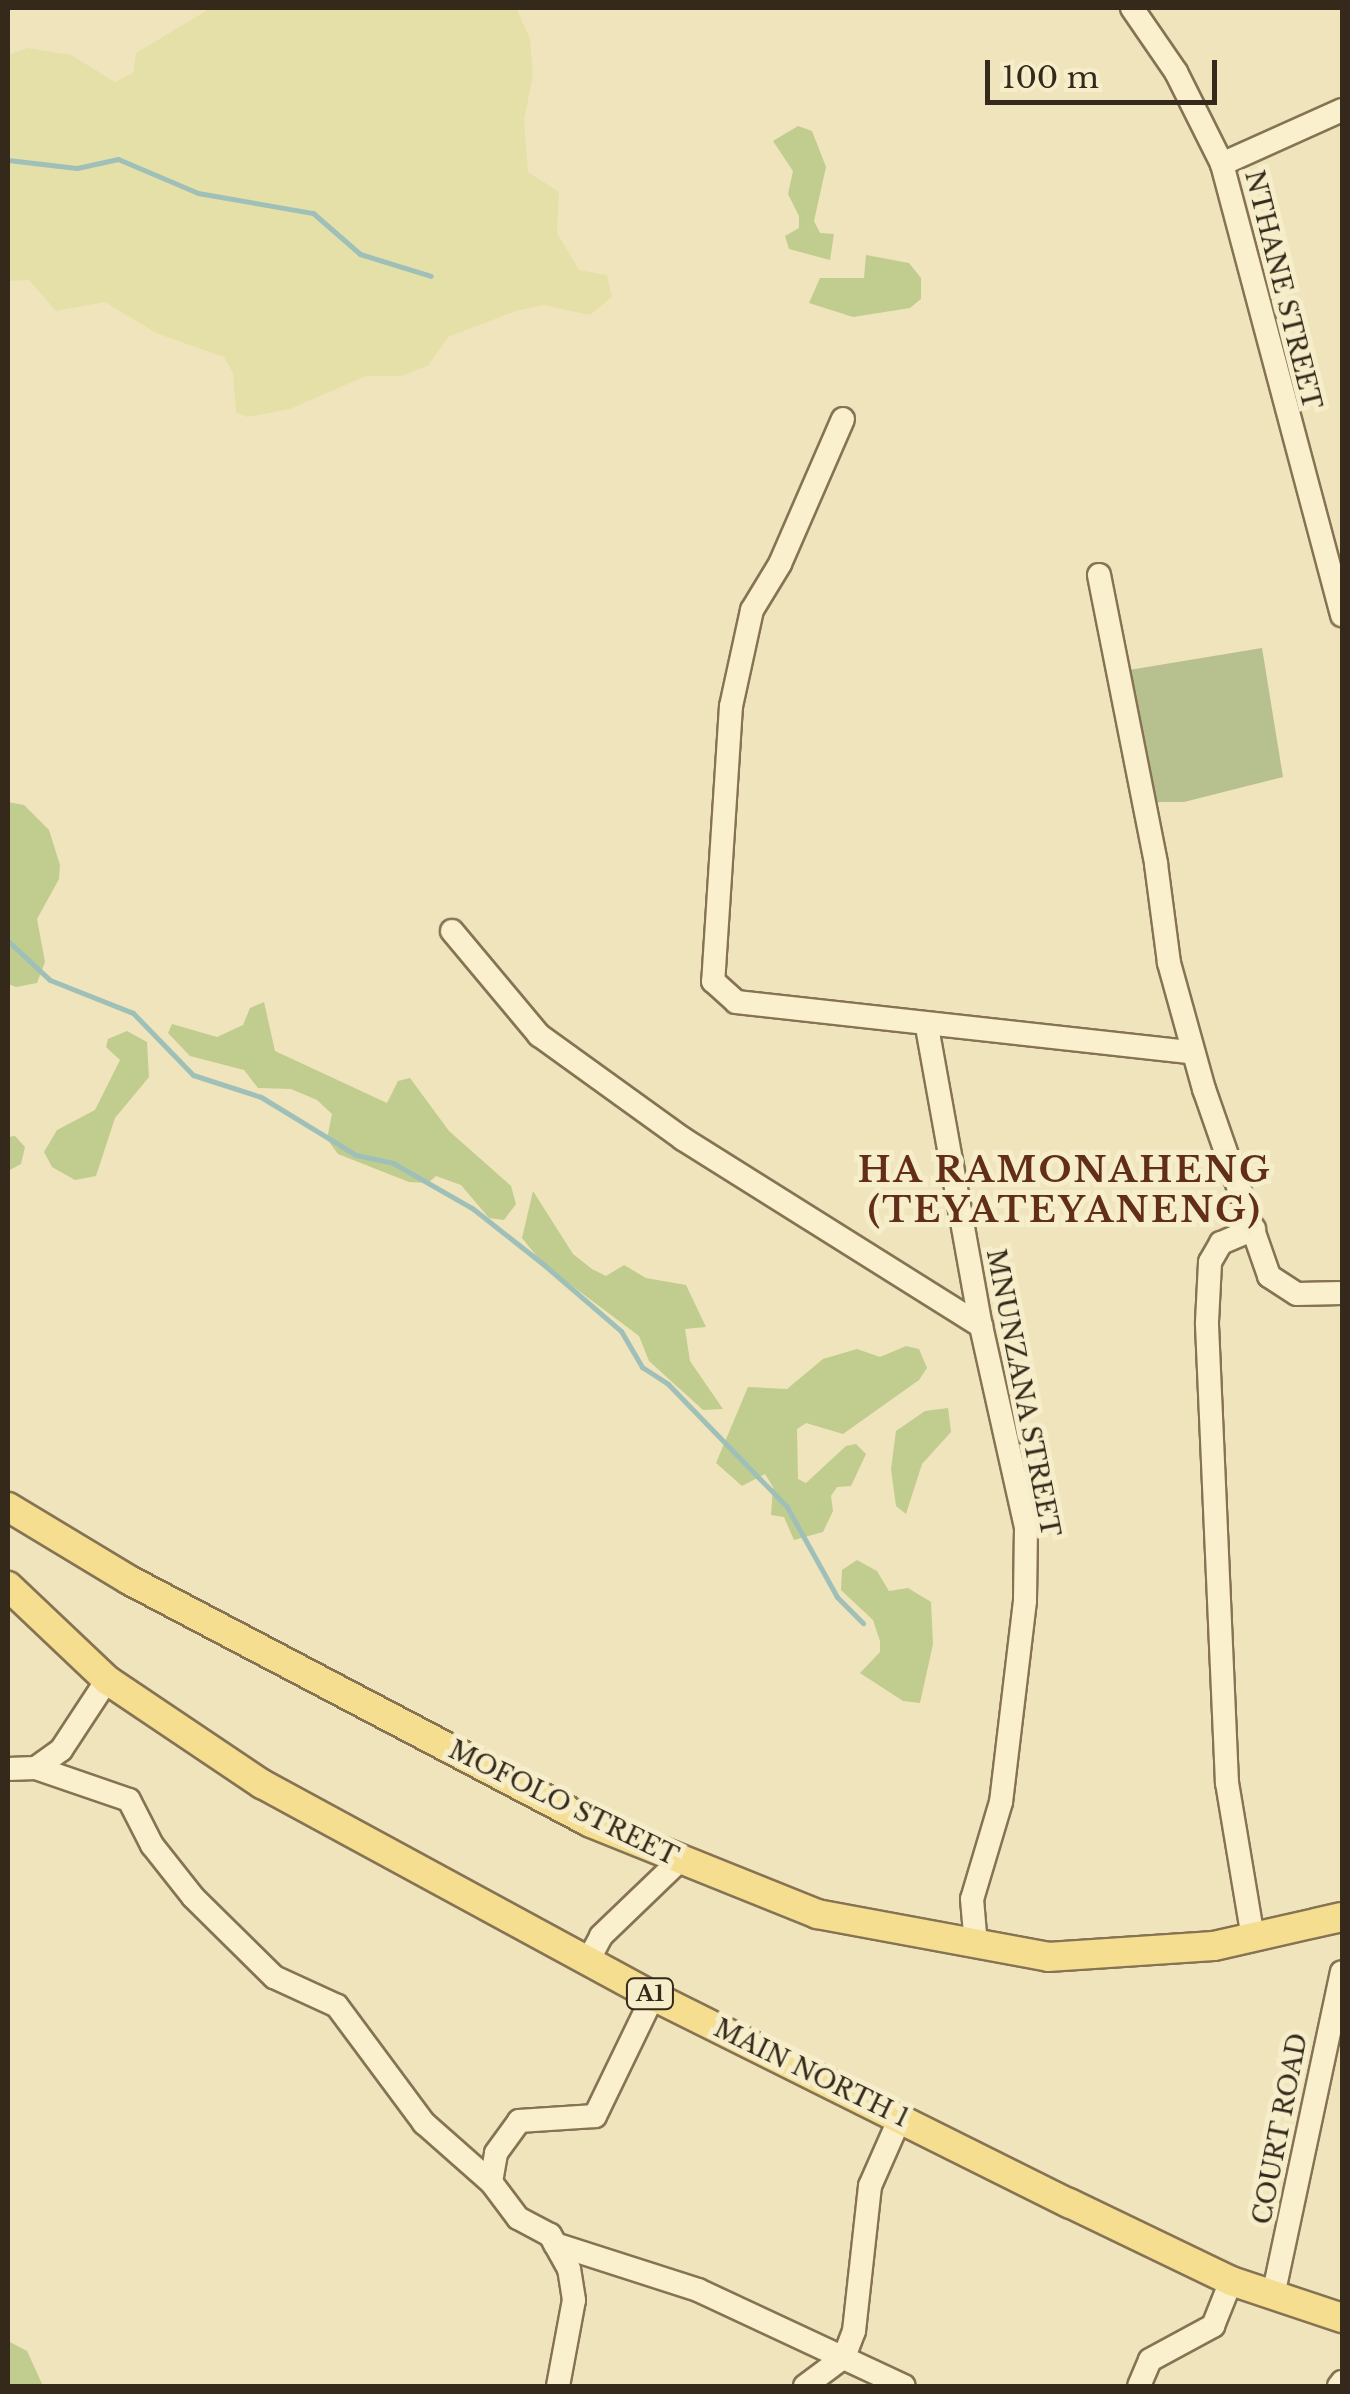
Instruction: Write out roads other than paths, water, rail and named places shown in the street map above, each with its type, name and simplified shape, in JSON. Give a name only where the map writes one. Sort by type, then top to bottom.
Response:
[{"type":"main road","name":"MOFOLO STREET","points":[[8,1507],[213,1625],[590,1823],[678,1862],[817,1914],[1048,1957],[1252,1938],[1342,1917]]},
{"type":"main road","name":"MAIN NORTH 1","points":[[8,1586],[18,1608],[107,1680],[262,1784],[654,1996],[900,2118],[1231,2281],[1342,2318]]},
{"type":"street","points":[[1132,8],[1154,34],[1222,164]]},
{"type":"street","name":"NTHANE STREET","points":[[1342,110],[1222,164],[1342,614]]},
{"type":"street","points":[[843,419],[780,564],[752,610],[732,706],[714,981],[736,1002],[927,1027],[1191,1052]]},
{"type":"street","points":[[1099,575],[1156,864],[1169,963],[1191,1052],[1269,1276],[1282,1288],[1312,1296],[1342,1293]]},
{"type":"street","points":[[452,931],[540,1035],[683,1139],[981,1326]]},
{"type":"street","name":"MNUNZANA STREET","points":[[927,1027],[981,1326],[1026,1528],[1024,1601],[1001,1802],[972,1899],[976,1946]]},
{"type":"street","points":[[1252,1938],[1227,1782],[1208,1322],[1210,1262],[1221,1243],[1254,1230]]},
{"type":"street","points":[[36,1768],[61,1750],[107,1680]]},
{"type":"street","points":[[8,1768],[36,1768],[129,1800],[152,1845],[193,1897],[274,1976],[337,2006],[424,2123],[492,2182],[518,2218],[555,2244],[698,2290],[904,2386]]},
{"type":"street","points":[[589,1959],[601,1936],[678,1862]]},
{"type":"street","name":"COURT ROAD","points":[[1273,2296],[1342,1972]]},
{"type":"street","points":[[492,2182],[496,2153],[519,2122],[595,2116],[654,1996]]},
{"type":"street","points":[[804,2386],[844,2357],[854,2331],[870,2186],[900,2118]]},
{"type":"street","points":[[555,2244],[569,2268],[574,2300],[558,2386]]},
{"type":"street","points":[[1139,2386],[1150,2360],[1213,2326],[1231,2281]]},
{"type":"waterway","points":[[8,160],[77,168],[118,159],[198,193],[313,213],[360,254],[431,276]]},
{"type":"waterway","points":[[8,941],[50,980],[133,1013],[193,1075],[261,1097],[356,1155],[393,1163],[472,1208],[543,1264],[621,1331],[642,1367],[668,1384],[787,1507],[837,1597],[863,1623]]},
{"type":"district","name":"HA RAMONAHENG (TEYATEYANENG)","points":[[1065,1190]]}]
